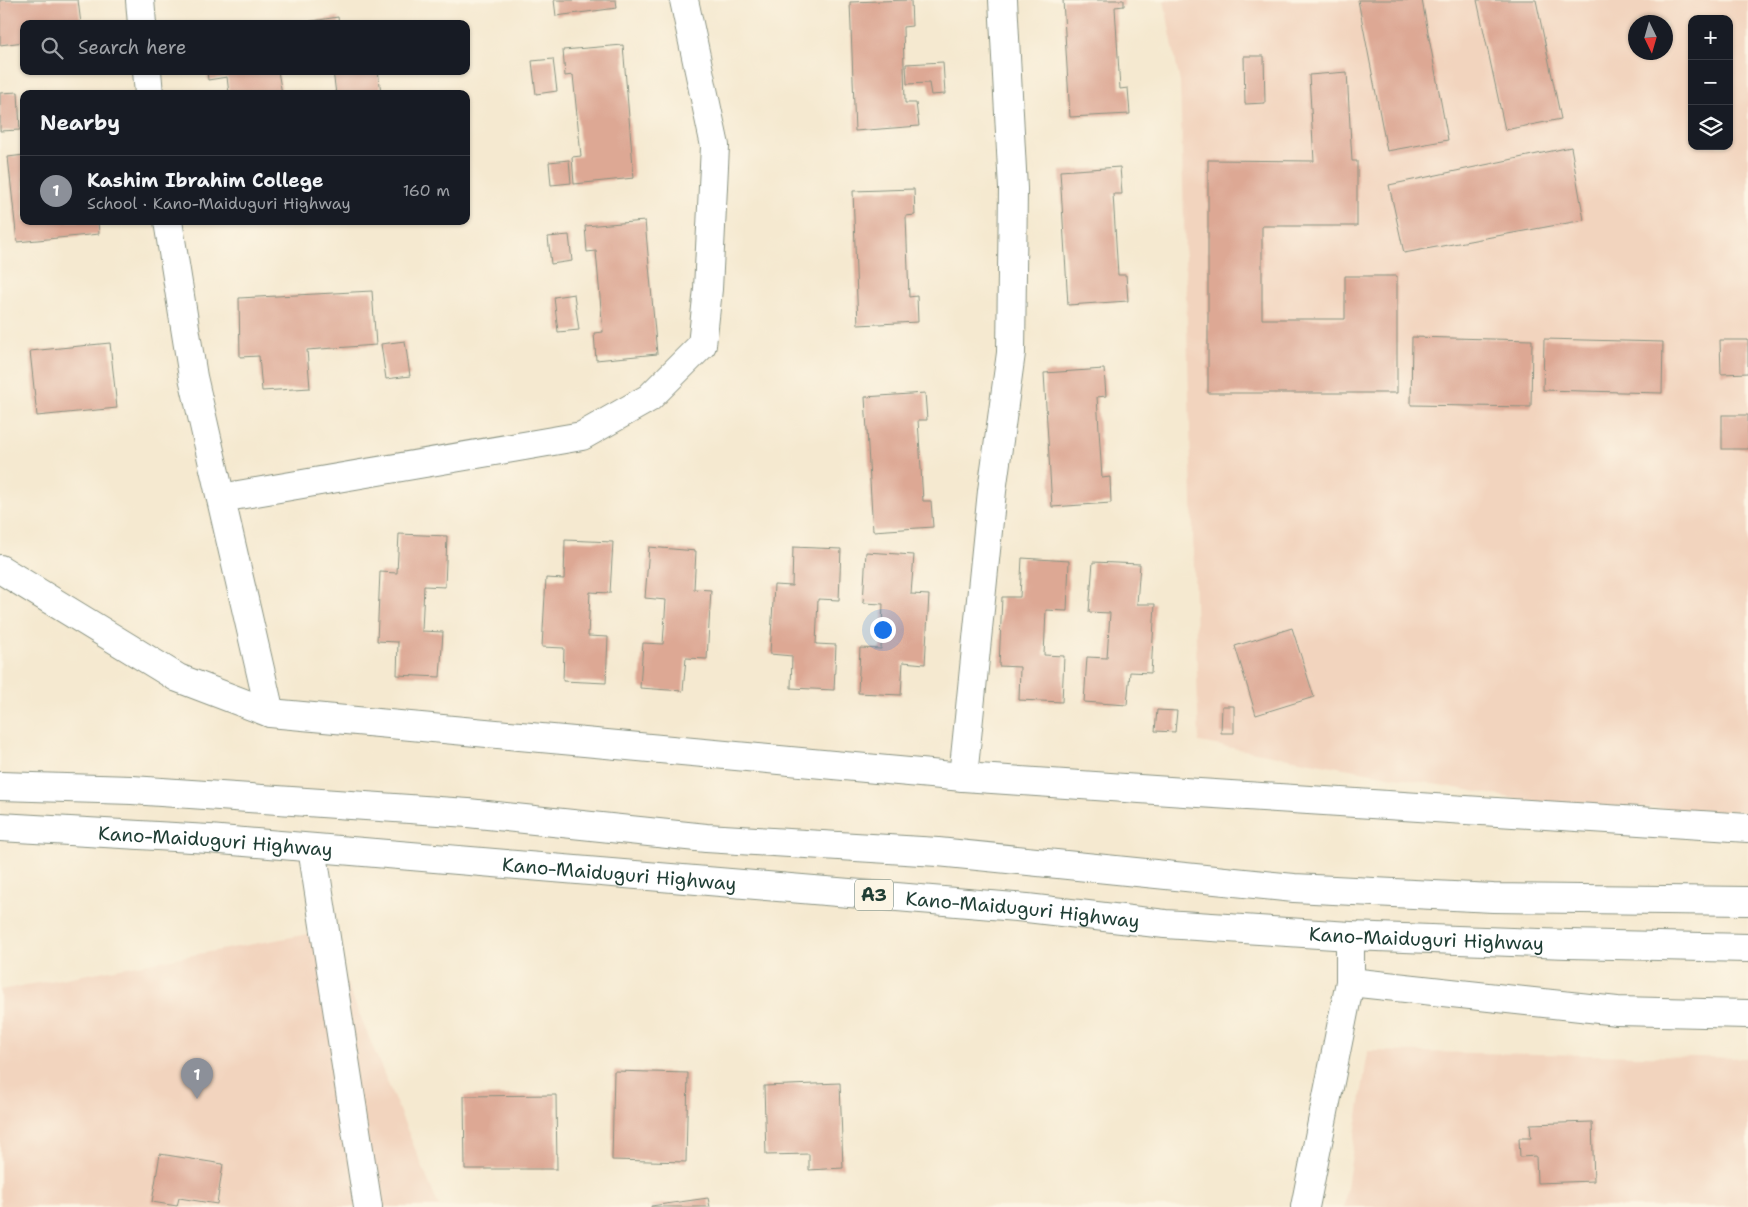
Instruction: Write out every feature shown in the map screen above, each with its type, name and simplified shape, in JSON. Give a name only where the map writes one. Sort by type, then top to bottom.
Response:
[{"type":"main road","points":[[140,0],[142,20]]},
{"type":"main road","points":[[221,498],[582,436],[649,398],[702,345],[708,289],[715,146],[684,0]]},
{"type":"main road","points":[[963,777],[992,491],[1011,353],[1013,189],[1003,0]]},
{"type":"main road","points":[[147,75],[149,90]]},
{"type":"main road","points":[[169,225],[193,377],[270,713]]},
{"type":"main road","points":[[0,569],[178,678],[270,713],[963,777],[1199,794],[1748,828]]},
{"type":"main road","points":[[0,786],[132,790],[468,813],[706,838],[938,852],[1294,888],[1493,898],[1748,901]]},
{"type":"main road","name":"Kano-Maiduguri Highway","points":[[0,827],[209,839],[1027,908],[1166,924],[1350,936],[1748,948]]},
{"type":"main road","points":[[312,848],[368,1207]]},
{"type":"main road","points":[[1305,1207],[1350,982],[1350,936]]},
{"type":"main road","points":[[1350,982],[1617,1011],[1748,1014]]},
{"type":"shaded area","points":[[1164,0],[1748,0],[1748,812],[1540,803],[1199,742],[1180,83]]},
{"type":"shaded area","points":[[325,931],[439,1207],[0,1207],[0,990]]},
{"type":"shaded area","points":[[1368,1051],[1748,1058],[1748,1207],[1344,1207]]},
{"type":"building","points":[[0,0],[78,0],[80,20],[20,20],[20,42],[0,45]]},
{"type":"building","points":[[554,0],[616,0],[617,8],[556,16]]},
{"type":"building","points":[[911,0],[912,26],[903,27],[905,103],[916,103],[919,126],[855,131],[850,2]]},
{"type":"building","points":[[1063,0],[1124,0],[1124,6],[1115,7],[1120,89],[1128,88],[1130,114],[1070,117]]},
{"type":"building","points":[[1358,0],[1422,0],[1448,140],[1387,151]]},
{"type":"building","points":[[1477,0],[1536,0],[1561,119],[1505,130]]},
{"type":"building","points":[[338,17],[338,20],[319,20]]},
{"type":"building","points":[[623,45],[634,178],[574,184],[572,157],[581,156],[573,75],[565,76],[563,50]]},
{"type":"building","points":[[1244,56],[1264,56],[1265,103],[1245,104]]},
{"type":"building","points":[[553,59],[557,91],[536,94],[532,61]]},
{"type":"building","points":[[943,62],[945,94],[931,95],[929,83],[907,84],[906,64]]},
{"type":"building","points":[[1347,72],[1352,161],[1357,161],[1357,226],[1262,226],[1262,319],[1345,319],[1345,276],[1397,276],[1397,393],[1208,393],[1208,160],[1314,161],[1309,75]]},
{"type":"building","points":[[207,75],[279,75],[281,90],[229,90],[227,77],[208,80]]},
{"type":"building","points":[[334,75],[379,75],[381,90],[335,90]]},
{"type":"building","points":[[18,92],[20,130],[0,131],[0,93]]},
{"type":"building","points":[[1571,147],[1584,220],[1404,253],[1389,185]]},
{"type":"building","points":[[20,156],[20,225],[98,225],[99,234],[17,242],[8,157]]},
{"type":"building","points":[[569,160],[571,183],[551,185],[549,162]]},
{"type":"building","points":[[1120,167],[1122,194],[1113,194],[1118,275],[1126,275],[1128,301],[1068,305],[1060,171]]},
{"type":"building","points":[[914,189],[915,215],[906,216],[909,297],[917,296],[918,322],[858,325],[853,191]]},
{"type":"building","points":[[645,221],[657,354],[596,360],[594,333],[603,332],[596,251],[587,252],[585,226]]},
{"type":"building","points":[[569,235],[572,261],[551,264],[548,237]]},
{"type":"building","points":[[372,291],[376,345],[307,350],[310,388],[262,391],[259,356],[240,357],[239,298]]},
{"type":"building","points":[[574,294],[579,330],[558,332],[554,297]]},
{"type":"building","points":[[1412,337],[1532,340],[1531,407],[1411,405]]},
{"type":"building","points":[[1544,339],[1663,342],[1662,393],[1543,390]]},
{"type":"building","points":[[1720,340],[1748,340],[1748,373],[1721,374]]},
{"type":"building","points":[[405,341],[410,376],[386,379],[381,344]]},
{"type":"building","points":[[110,343],[117,408],[37,416],[30,351]]},
{"type":"building","points":[[1104,369],[1106,396],[1097,397],[1102,478],[1110,477],[1111,503],[1052,507],[1044,373]]},
{"type":"building","points":[[925,393],[927,420],[918,420],[923,501],[931,501],[933,527],[873,531],[865,397]]},
{"type":"building","points":[[1722,415],[1748,415],[1748,449],[1722,449]]},
{"type":"building","points":[[399,534],[447,536],[445,587],[424,586],[422,631],[443,632],[440,677],[397,675],[398,642],[377,641],[380,572],[397,573]]},
{"type":"building","points":[[565,540],[613,542],[610,593],[590,592],[588,636],[608,637],[606,683],[563,681],[564,648],[542,647],[546,578],[564,579]]},
{"type":"building","points":[[649,547],[696,551],[694,589],[711,590],[707,659],[686,658],[683,691],[640,688],[643,643],[663,644],[666,600],[645,598]]},
{"type":"building","points":[[793,547],[841,549],[839,600],[818,599],[816,644],[836,645],[834,690],[791,688],[792,656],[770,654],[774,585],[792,586]]},
{"type":"building","points":[[866,552],[914,555],[911,594],[929,595],[925,664],[903,662],[901,695],[858,693],[860,648],[881,649],[883,604],[863,603]]},
{"type":"building","points":[[1022,558],[1069,561],[1067,611],[1046,610],[1044,655],[1064,656],[1062,702],[1019,700],[1020,667],[999,666],[1002,597],[1020,597]]},
{"type":"building","points":[[1093,562],[1140,564],[1137,604],[1155,604],[1151,673],[1130,672],[1127,705],[1084,702],[1087,657],[1107,658],[1110,613],[1089,612]]},
{"type":"building","points":[[1292,628],[1314,697],[1256,715],[1235,646]]},
{"type":"building","points":[[1222,706],[1234,706],[1234,733],[1221,733]]},
{"type":"building","points":[[1157,710],[1177,711],[1175,732],[1155,731]]},
{"type":"building","points":[[614,1071],[688,1073],[686,1162],[612,1160]]},
{"type":"building","points":[[840,1083],[843,1168],[809,1170],[809,1154],[766,1155],[764,1086]]},
{"type":"building","points":[[556,1095],[557,1169],[465,1169],[464,1096]]},
{"type":"building","points":[[1592,1122],[1594,1181],[1537,1183],[1536,1156],[1520,1157],[1519,1138],[1531,1138],[1530,1124]]},
{"type":"building","points":[[160,1154],[223,1164],[217,1204],[179,1198],[177,1206],[152,1202]]},
{"type":"building","points":[[708,1198],[710,1207],[651,1207],[651,1206]]},
{"type":"place","name":"Kashim Ibrahim College","points":[[197,1099]]}]
